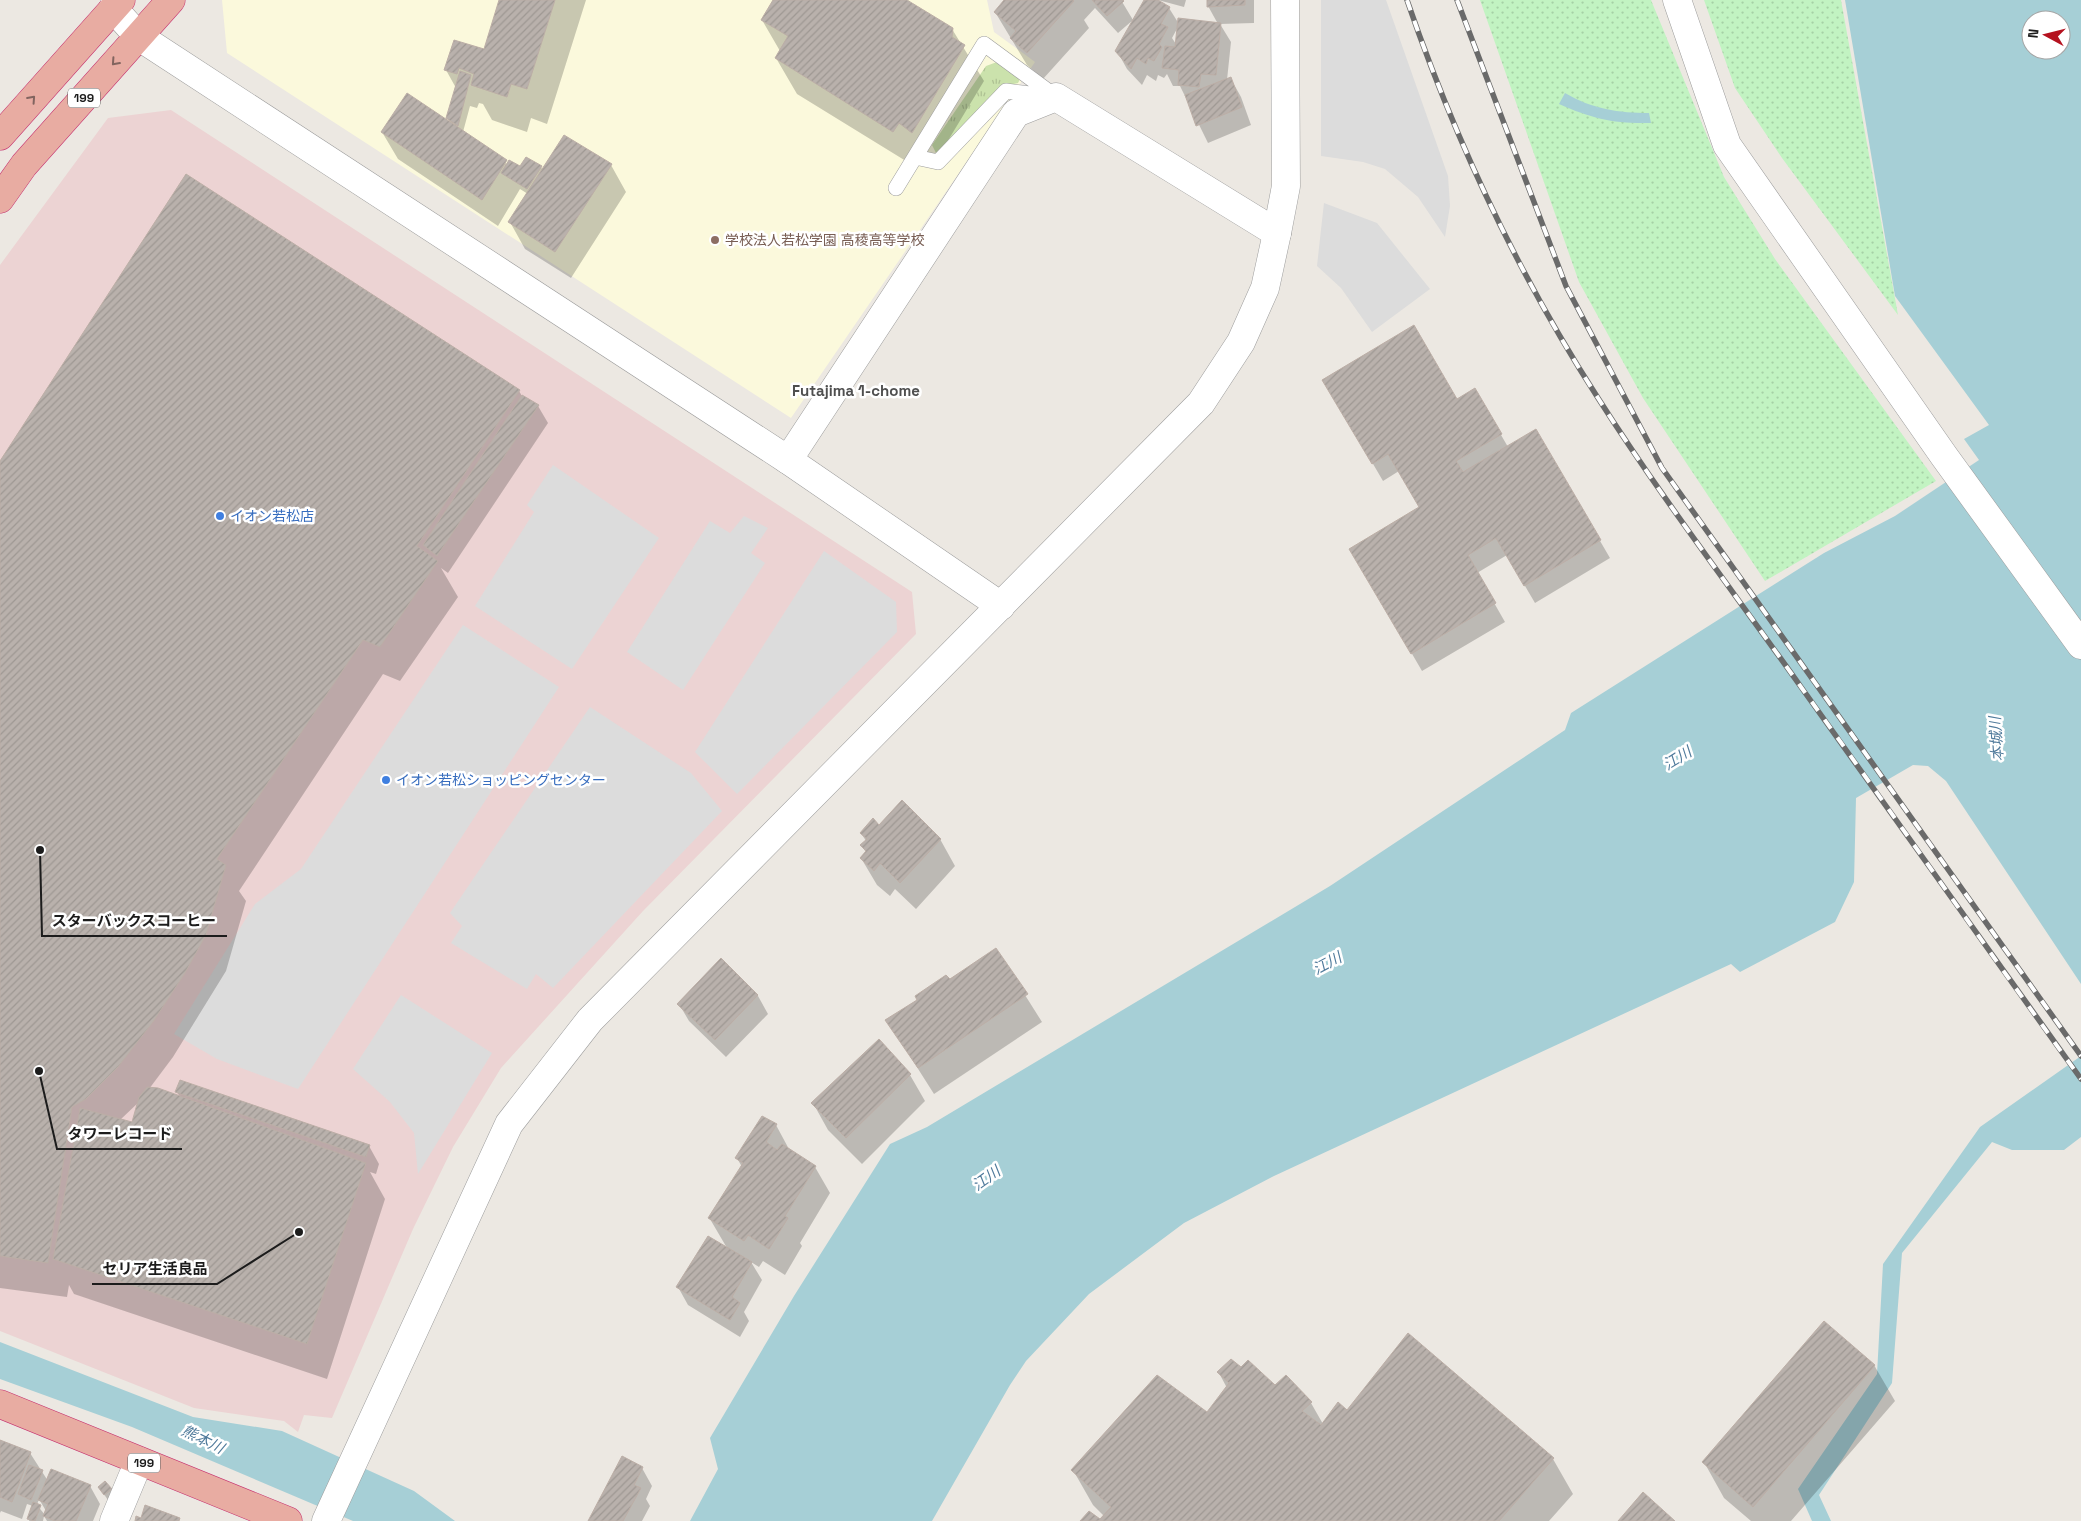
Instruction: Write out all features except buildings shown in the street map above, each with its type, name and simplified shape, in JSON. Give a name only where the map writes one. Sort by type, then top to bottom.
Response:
[{"type":"highway","name":"199","points":[[0,199],[24,165],[171,0]]},
{"type":"highway","name":"199","points":[[0,136],[117,4]]},
{"type":"highway","name":"199","points":[[0,1404],[288,1521]]},
{"type":"street","points":[[326,1521],[509,1124],[590,1020],[1201,403],[1241,342],[1265,288],[1278,233],[1286,186],[1285,0]]},
{"type":"street","points":[[1677,0],[1727,145],[1944,456],[2081,646]]},
{"type":"street","points":[[117,4],[138,36],[788,460],[1001,606]]},
{"type":"street","points":[[788,460],[1016,112],[1056,97],[1278,233]]},
{"type":"street","points":[[114,1521],[139,1461]]},
{"type":"lane","points":[[896,188],[984,44],[1056,97]]},
{"type":"lane","points":[[915,158],[938,162],[1006,92],[1056,97]]},
{"type":"shaded area","name":"学校法人若松学園 高稜高等学校","points":[[222,0],[987,0],[994,32],[1035,62],[791,418],[227,53]]},
{"type":"shaded area","points":[[1321,0],[1386,0],[1448,176],[1450,206],[1445,237],[1418,197],[1385,169],[1363,162],[1321,156]]},
{"type":"shaded area","name":"イオン若松ショッピングセンター","points":[[171,110],[912,592],[916,634],[643,911],[501,1068],[453,1147],[413,1229],[332,1418],[304,1415],[298,1432],[284,1421],[194,1408],[0,1331],[0,265],[108,118]]},
{"type":"shaded area","points":[[1324,203],[1377,223],[1430,289],[1372,332],[1341,288],[1317,266]]},
{"type":"shaded area","points":[[553,465],[659,538],[572,669],[475,606],[534,512],[527,505]]},
{"type":"shaded area","points":[[744,516],[768,528],[751,553],[765,563],[683,690],[627,652],[710,521],[730,533]]},
{"type":"shaded area","points":[[824,551],[896,602],[897,632],[737,794],[695,752]]},
{"type":"shaded area","points":[[463,625],[559,687],[298,1089],[217,1059],[174,1034],[255,904],[301,869]]},
{"type":"shaded area","points":[[590,707],[691,773],[722,811],[553,988],[536,974],[527,989],[451,943],[462,926],[450,913]]},
{"type":"shaded area","points":[[401,995],[492,1053],[418,1174],[414,1133],[390,1102],[353,1069]]},
{"type":"green space","points":[[1480,0],[1651,0],[1724,177],[1775,259],[1936,481],[1765,581],[1643,398],[1579,282]]},
{"type":"green space","points":[[1704,0],[1841,0],[1898,315],[1782,158],[1735,88]]},
{"type":"green space","points":[[997,62],[1021,77],[1018,83],[1002,87],[936,153],[932,145],[986,66]]},
{"type":"water","points":[[1845,0],[2081,0],[2081,984],[1946,781],[1928,766],[1913,765],[1856,798],[1854,882],[1835,922],[1740,972],[1731,964],[1274,1176],[1184,1223],[1089,1294],[1026,1361],[1010,1385],[932,1521],[690,1521],[718,1469],[710,1438],[794,1296],[890,1144],[927,1127],[1330,886],[1565,730],[1571,713],[1824,553],[1895,516],[1979,460],[1964,439],[1989,425],[1895,296]]},
{"type":"water","points":[[1565,93],[1585,103],[1606,109],[1649,113],[1651,123],[1626,123],[1604,120],[1583,113],[1559,104]]},
{"type":"water","points":[[2081,1056],[2081,1137],[2064,1150],[2012,1150],[1992,1142],[1902,1253],[1892,1383],[1819,1495],[1831,1521],[1812,1521],[1798,1489],[1877,1374],[1883,1264],[1980,1127]]},
{"type":"water","name":"熊本川","points":[[0,1342],[193,1417],[282,1431],[414,1491],[455,1521],[353,1521],[132,1427],[0,1379]]},
{"type":"railway","points":[[1407,0],[1446,104],[1490,205],[1541,303],[1598,398],[1672,508],[2081,1079]]},
{"type":"railway","points":[[1457,0],[1566,286],[1662,468],[2081,1056]]},
{"type":"place","name":"学校法人若松学園 高稜高等学校","points":[[715,240]]},
{"type":"place","name":"イオン若松店","points":[[220,516]]},
{"type":"place","name":"イオン若松ショッピングセンター","points":[[386,780]]},
{"type":"place","name":"スターバックスコーヒー","points":[[40,850]]},
{"type":"place","name":"タワーレコード","points":[[39,1071]]},
{"type":"place","name":"セリア生活良品","points":[[299,1232]]},
{"type":"district","name":"Futajima 1-chome","points":[[856,390]]},
{"type":"water label","name":"本城川","points":[[1996,739]]},
{"type":"water label","name":"江川","points":[[1677,758]]},
{"type":"water label","name":"江川","points":[[1327,963]]},
{"type":"water label","name":"江川","points":[[986,1178]]}]
